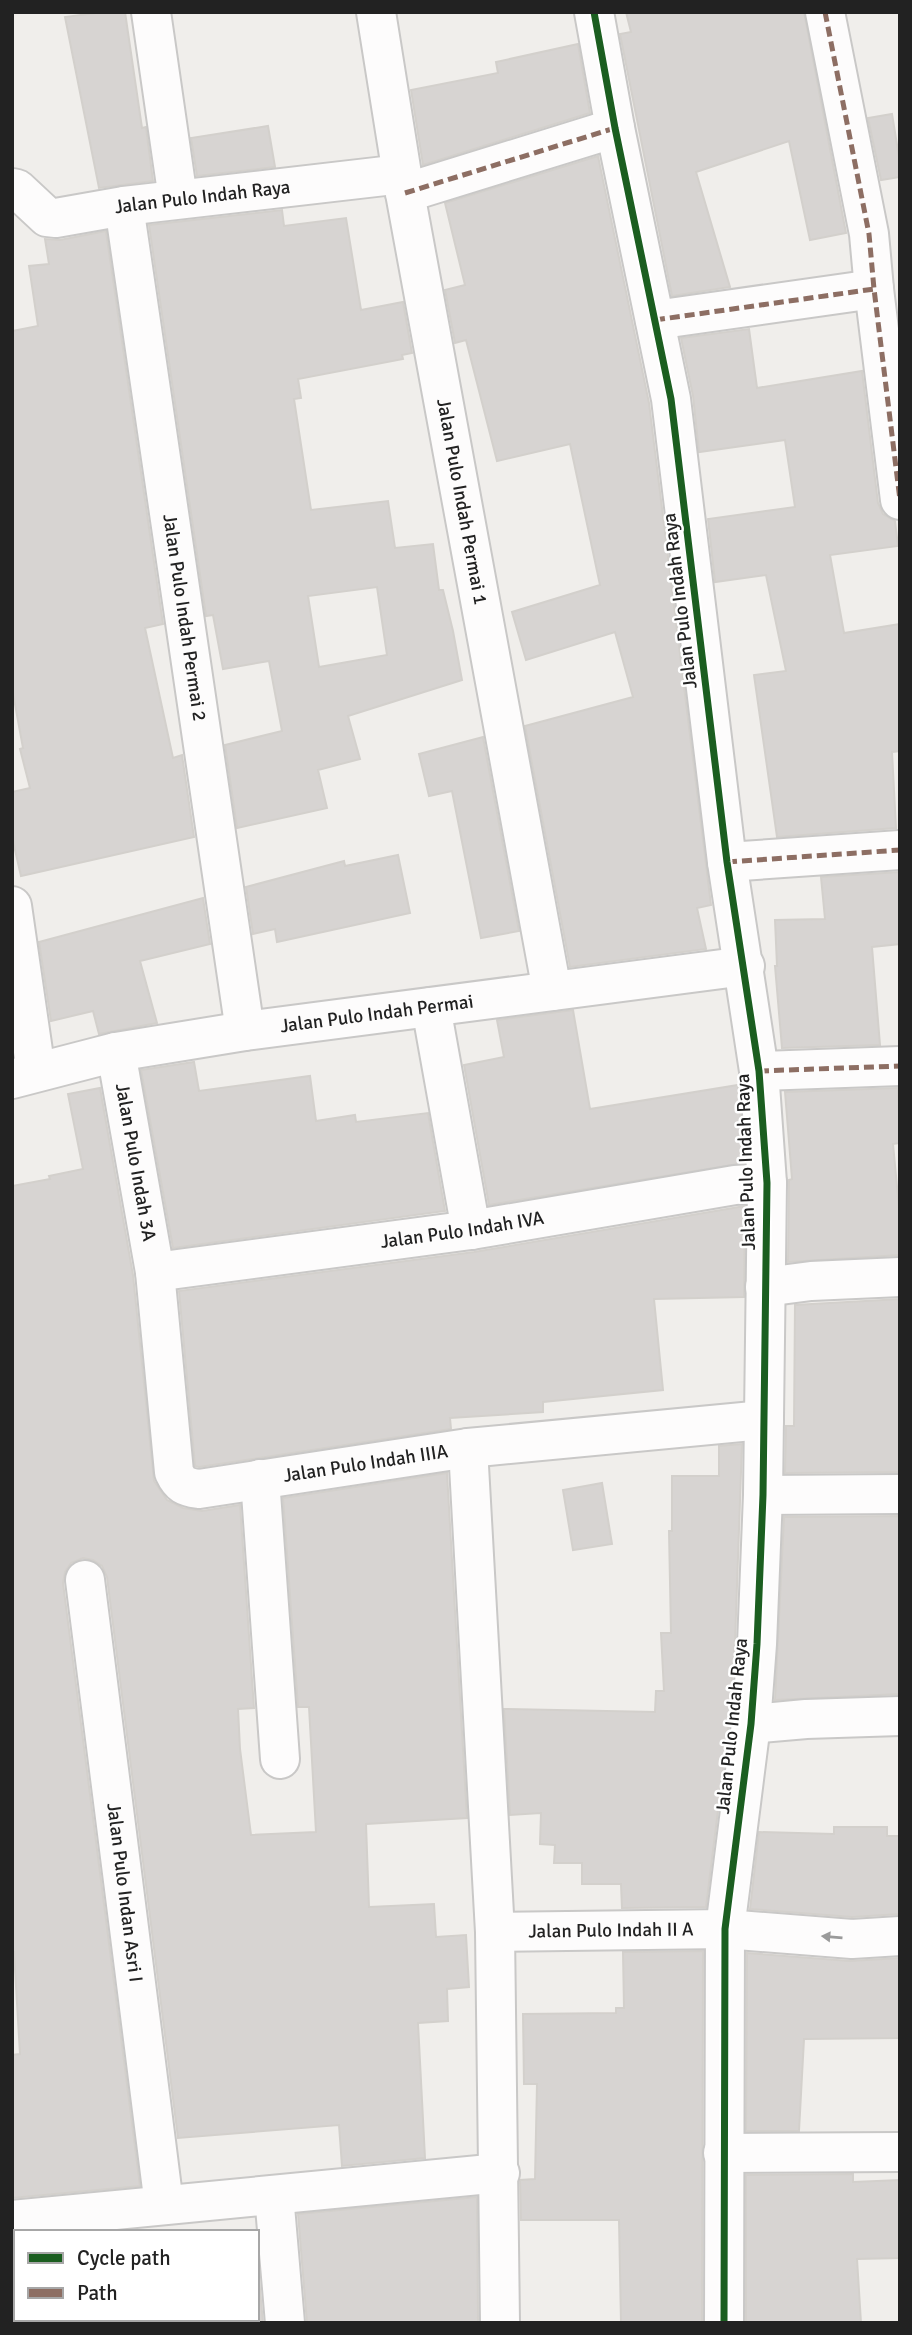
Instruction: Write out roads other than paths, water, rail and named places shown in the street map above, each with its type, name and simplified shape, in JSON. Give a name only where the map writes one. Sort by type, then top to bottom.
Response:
[{"type":"street","points":[[151,12],[178,199]]},
{"type":"street","name":"Jalan Pulo Indah Permai 1","points":[[376,12],[404,184],[552,991]]},
{"type":"street","name":"Jalan Pulo Indah Raya","points":[[594,12],[671,400],[727,862],[760,1071],[766,1183],[763,1495],[751,1724],[725,1929],[724,2323]]},
{"type":"street","points":[[825,12],[869,234],[900,500]]},
{"type":"street","name":"Jalan Pulo Indah Raya","points":[[12,188],[17,189],[47,217],[56,218],[178,199],[404,184],[615,128]]},
{"type":"street","name":"Jalan Pulo Indah Permai 2","points":[[124,206],[245,1031]]},
{"type":"street","points":[[655,320],[874,289]]},
{"type":"street","points":[[727,862],[900,850]]},
{"type":"street","points":[[12,906],[24,1076]]},
{"type":"street","name":"Jalan Pulo Indah Permai","points":[[24,1076],[116,1052],[245,1031],[745,966]]},
{"type":"street","points":[[431,1007],[471,1230]]},
{"type":"street","name":"Jalan Pulo Indah 3A","points":[[116,1052],[155,1272]]},
{"type":"street","points":[[760,1071],[900,1066]]},
{"type":"street","name":"Jalan Pulo Indah IVA","points":[[155,1272],[471,1230],[735,1185],[766,1183]]},
{"type":"street","name":"Jalan Pulo Indah IIIA","points":[[155,1272],[174,1472],[180,1483],[187,1488],[199,1489],[468,1448],[764,1420]]},
{"type":"street","points":[[765,1287],[811,1281],[900,1277]]},
{"type":"street","points":[[468,1448],[495,1933],[500,2323]]},
{"type":"street","points":[[260,1479],[280,1759]]},
{"type":"street","points":[[763,1495],[900,1494]]},
{"type":"street","name":"Jalan Pulo Indan Asri I","points":[[85,1580],[164,2205]]},
{"type":"street","points":[[751,1724],[900,1716]]},
{"type":"street","name":"Jalan Pulo Indah II A","points":[[495,1933],[725,1929],[852,1939],[900,1936]]},
{"type":"street","points":[[723,2153],[900,2152]]},
{"type":"street","points":[[12,2220],[51,2224],[164,2205],[499,2173]]},
{"type":"street","points":[[274,2195],[285,2323]]}]
